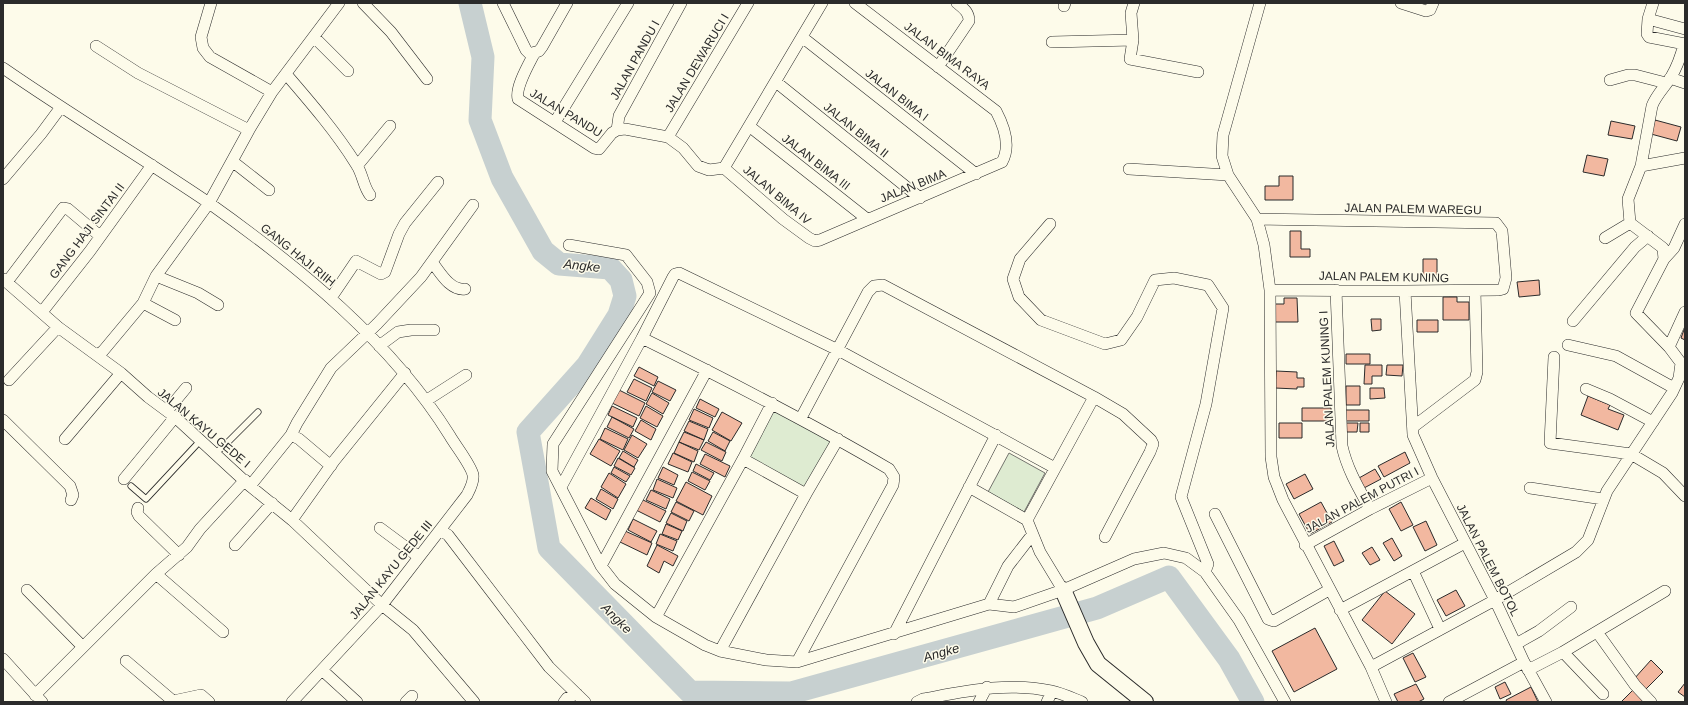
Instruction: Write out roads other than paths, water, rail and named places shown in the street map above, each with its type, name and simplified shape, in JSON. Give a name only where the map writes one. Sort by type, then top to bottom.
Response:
[{"type":"street","points":[[211,3],[201,37],[203,48],[210,57],[272,92]]},
{"type":"street","points":[[96,355],[103,350],[143,303],[156,276],[209,203],[249,130],[272,92],[340,3]]},
{"type":"street","points":[[363,3],[391,32],[427,79]]},
{"type":"street","points":[[503,3],[526,50],[532,53],[542,47],[567,3]]},
{"type":"street","points":[[555,122],[628,3]]},
{"type":"street","name":"JALAN PANDU I","points":[[617,130],[619,116],[681,3]]},
{"type":"street","name":"JALAN DEWARUCI I","points":[[668,137],[748,3]]},
{"type":"street","points":[[724,168],[822,3]]},
{"type":"street","name":"JALAN BIMA RAYA","points":[[855,3],[996,111],[1002,122],[1006,142]]},
{"type":"street","points":[[938,67],[969,21],[969,16],[966,10],[957,3]]},
{"type":"street","points":[[1134,3],[1131,13],[1133,40],[1130,59],[1198,72]]},
{"type":"street","points":[[1260,3],[1223,136],[1222,156],[1228,174],[1257,219],[1264,245],[1270,290],[1271,457],[1274,477],[1282,500],[1371,667],[1382,701]]},
{"type":"street","points":[[1401,3],[1426,11],[1430,10],[1433,3]]},
{"type":"street","points":[[1653,3],[1648,19],[1647,34],[1649,37],[1685,44],[1679,62],[1668,81],[1654,100],[1641,166],[1628,199],[1630,223],[1663,248],[1664,260]]},
{"type":"street","points":[[1648,19],[1685,29]]},
{"type":"street","points":[[314,37],[348,71]]},
{"type":"street","name":"JALAN BIMA I","points":[[802,37],[976,174]]},
{"type":"street","points":[[1052,42],[1133,40]]},
{"type":"street","points":[[96,46],[138,73],[249,130]]},
{"type":"street","name":"JALAN PANDU","points":[[532,53],[518,88],[518,99],[594,148],[599,149],[612,133],[617,130],[625,129],[668,137],[683,148],[698,166],[709,170],[724,168]]},
{"type":"street","name":"GANG HAJI RIIH","points":[[3,68],[209,203],[311,280],[379,346],[404,372],[427,400],[473,475],[472,485]]},
{"type":"street","points":[[286,74],[321,115],[357,166],[366,190],[370,195]]},
{"type":"street","points":[[1610,80],[1628,75],[1635,75],[1685,83]]},
{"type":"street","name":"JALAN BIMA II","points":[[776,82],[920,198]]},
{"type":"street","points":[[3,179],[61,107]]},
{"type":"street","points":[[357,166],[390,126]]},
{"type":"street","name":"JALAN BIMA III","points":[[749,126],[867,219]]},
{"type":"street","name":"JALAN BIMA","points":[[815,241],[920,198],[1002,162],[1007,154],[1006,142]]},
{"type":"street","points":[[1641,166],[1685,158]]},
{"type":"street","points":[[232,161],[269,190]]},
{"type":"street","name":"GANG HAJI SINTAI II","points":[[42,312],[90,251],[152,165]]},
{"type":"street","name":"JALAN BIMA IV","points":[[724,168],[783,219],[815,241]]},
{"type":"street","points":[[1129,169],[1228,174]]},
{"type":"street","points":[[331,298],[356,261],[381,274],[385,272],[399,234],[405,223],[438,182]]},
{"type":"street","points":[[3,659],[39,698],[83,647],[156,574],[179,555],[248,483],[291,435],[300,417],[331,368],[377,324],[421,277],[473,205]]},
{"type":"street","points":[[5,280],[63,208],[68,209],[100,236]]},
{"type":"street","name":"JALAN PALEM WAREGU","points":[[1257,219],[1496,223],[1502,231],[1506,278],[1503,289],[1499,290]]},
{"type":"street","points":[[1605,238],[1630,223]]},
{"type":"street","points":[[1050,224],[1020,259],[1013,279],[1019,297],[1041,320],[1105,344],[1121,340],[1137,317],[1155,280],[1174,278],[1208,285],[1223,308],[1206,404],[1181,497],[1208,564],[1205,572]]},
{"type":"street","points":[[1371,667],[1495,600],[1576,552],[1588,540],[1607,490],[1653,422],[1679,378],[1683,364],[1636,313],[1664,260],[1674,248],[1685,224]]},
{"type":"street","points":[[1573,321],[1635,247],[1648,236]]},
{"type":"street","points":[[569,245],[626,255],[647,282],[650,293],[553,444],[552,471],[601,566],[615,584],[656,617],[705,645],[720,651],[766,660],[797,662],[894,634],[989,604],[1014,607],[1064,593],[1134,559],[1164,553],[1186,558],[1205,572],[1238,620],[1285,702]]},
{"type":"street","points":[[432,262],[450,284],[460,290],[465,289]]},
{"type":"street","points":[[561,487],[642,338],[672,277],[679,273],[838,350],[1055,468]]},
{"type":"street","points":[[156,276],[198,293],[218,305]]},
{"type":"street","name":"JALAN KAYU GEDE I","points":[[5,280],[58,327],[121,373],[148,397],[171,414],[292,520],[382,605],[413,630],[474,702]]},
{"type":"street","points":[[801,418],[868,292],[874,286],[883,285],[1094,397],[1123,414],[1151,440],[1153,444],[1105,537]]},
{"type":"street","name":"JALAN PALEM KUNING","points":[[1270,290],[1499,290]]},
{"type":"street","name":"JALAN PALEM KUNING I","points":[[1336,290],[1342,446],[1345,459],[1370,510]]},
{"type":"street","name":"JALAN PALEM BOTOL","points":[[1405,291],[1413,427],[1416,442],[1432,478],[1495,600],[1526,666],[1546,702]]},
{"type":"street","points":[[1413,427],[1475,380],[1477,372],[1475,291]]},
{"type":"street","points":[[143,303],[175,320]]},
{"type":"street","points":[[1669,348],[1685,312]]},
{"type":"street","points":[[9,380],[58,327]]},
{"type":"street","points":[[379,346],[398,332],[411,330],[434,330]]},
{"type":"street","points":[[642,338],[801,418],[889,469],[894,477],[893,485],[797,662]]},
{"type":"street","points":[[1568,345],[1616,356],[1674,388]]},
{"type":"street","points":[[1554,357],[1550,443],[1631,454],[1663,472],[1685,496]]},
{"type":"street","points":[[601,566],[707,370]]},
{"type":"street","points":[[292,520],[331,466],[404,372]]},
{"type":"street","points":[[65,439],[121,373]]},
{"type":"street","points":[[427,400],[466,375]]},
{"type":"street","points":[[128,482],[186,388]]},
{"type":"street","points":[[1586,389],[1610,399],[1653,422]]},
{"type":"street","points":[[1027,520],[1094,397]]},
{"type":"street","points":[[656,617],[772,403]]},
{"type":"street","points":[[3,420],[70,486],[73,495],[71,500]]},
{"type":"street","points":[[291,435],[299,439],[331,466]]},
{"type":"street","points":[[894,634],[996,435]]},
{"type":"street","points":[[720,651],[806,494],[838,439]]},
{"type":"street","points":[[743,459],[806,494]]},
{"type":"street","name":"JALAN PALEM PUTRI I","points":[[1306,545],[1432,478]]},
{"type":"street","name":"JALAN KAYU GEDE III","points":[[292,702],[382,605],[467,495],[472,485]]},
{"type":"street","points":[[969,487],[1027,520],[1040,552],[1064,593],[1086,643],[1098,664],[1145,702]]},
{"type":"street","points":[[1530,488],[1603,499]]},
{"type":"street","points":[[235,545],[272,503]]},
{"type":"street","points":[[138,508],[137,512],[139,516],[179,555]]},
{"type":"street","points":[[1215,514],[1268,619],[1274,621],[1329,590]]},
{"type":"street","points":[[380,528],[419,558]]},
{"type":"street","points":[[440,530],[448,535],[549,667],[585,702]]},
{"type":"street","points":[[989,604],[1008,566],[1032,535]]},
{"type":"street","points":[[1340,610],[1465,543]]},
{"type":"street","points":[[1413,571],[1440,629]]},
{"type":"street","points":[[156,574],[223,632]]},
{"type":"street","points":[[27,590],[83,647]]},
{"type":"street","points":[[1449,702],[1464,698],[1526,666],[1563,652],[1665,591]]},
{"type":"street","points":[[1516,644],[1538,631],[1571,607]]},
{"type":"street","points":[[1597,632],[1635,685],[1652,702]]},
{"type":"street","points":[[1563,652],[1603,694]]},
{"type":"street","points":[[126,661],[174,701],[201,695],[209,702]]},
{"type":"street","points":[[322,670],[357,702]]},
{"type":"street","points":[[917,702],[923,699],[986,687],[1021,686],[1052,691],[1082,702]]},
{"type":"street","points":[[979,702],[986,687]]},
{"type":"street","points":[[1047,702],[1052,691]]},
{"type":"street","points":[[564,702],[577,694]]},
{"type":"lane","points":[[215,453],[258,412]]},
{"type":"lane","points":[[138,508],[200,441]]},
{"type":"lane","points":[[128,482],[146,499]]},
{"type":"waterway","name":"Angke","points":[[470,3],[483,57],[480,120],[502,178],[543,251],[559,264],[610,268],[621,280],[625,296],[619,315],[587,366],[528,432],[549,548],[690,692],[791,693],[1097,608],[1169,577],[1229,659],[1253,702]]}]
